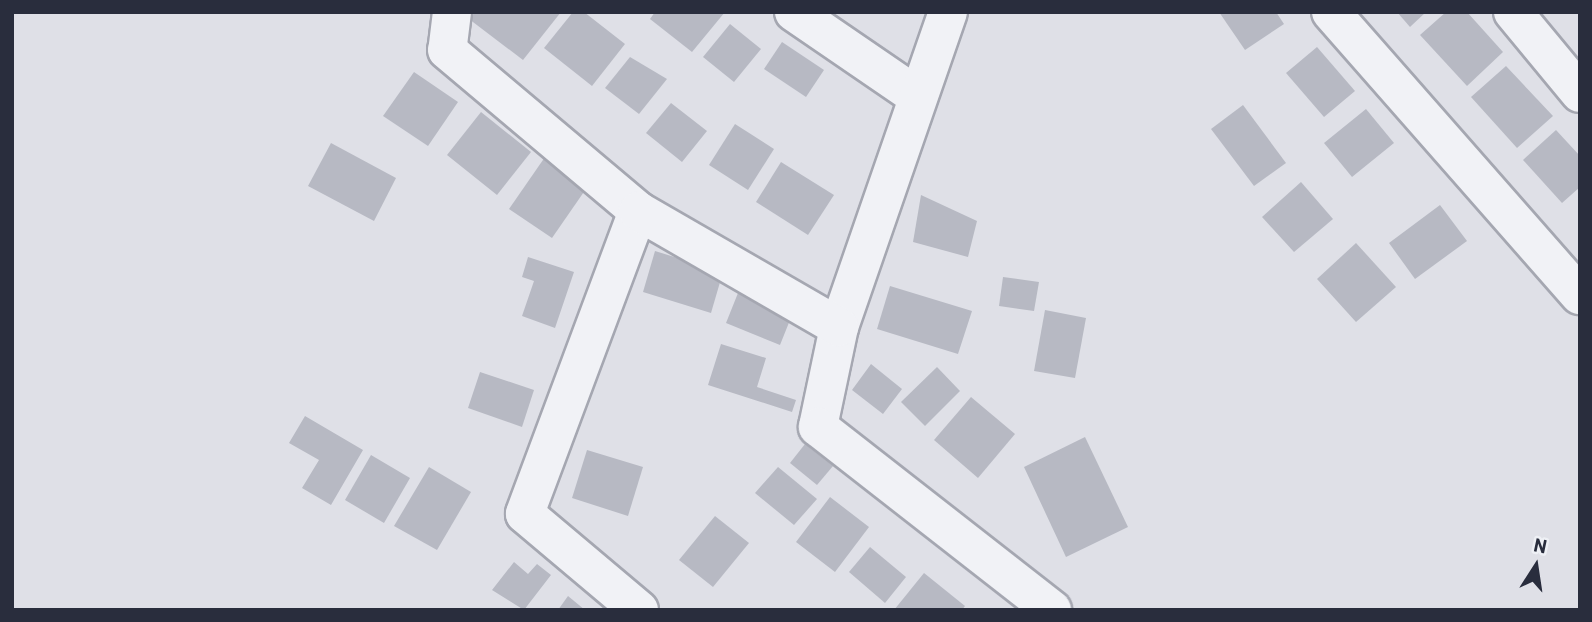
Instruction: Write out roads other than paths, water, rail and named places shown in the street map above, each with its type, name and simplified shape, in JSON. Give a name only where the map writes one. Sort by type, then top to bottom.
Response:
[{"type":"street","points":[[452,12],[447,50],[638,211],[839,327]]},
{"type":"street","points":[[794,12],[915,95]]},
{"type":"street","points":[[948,12],[915,95],[839,327],[818,427],[1052,610]]},
{"type":"street","points":[[1331,12],[1580,295]]},
{"type":"street","points":[[1513,12],[1580,93]]},
{"type":"street","points":[[638,211],[525,514],[639,610]]}]
